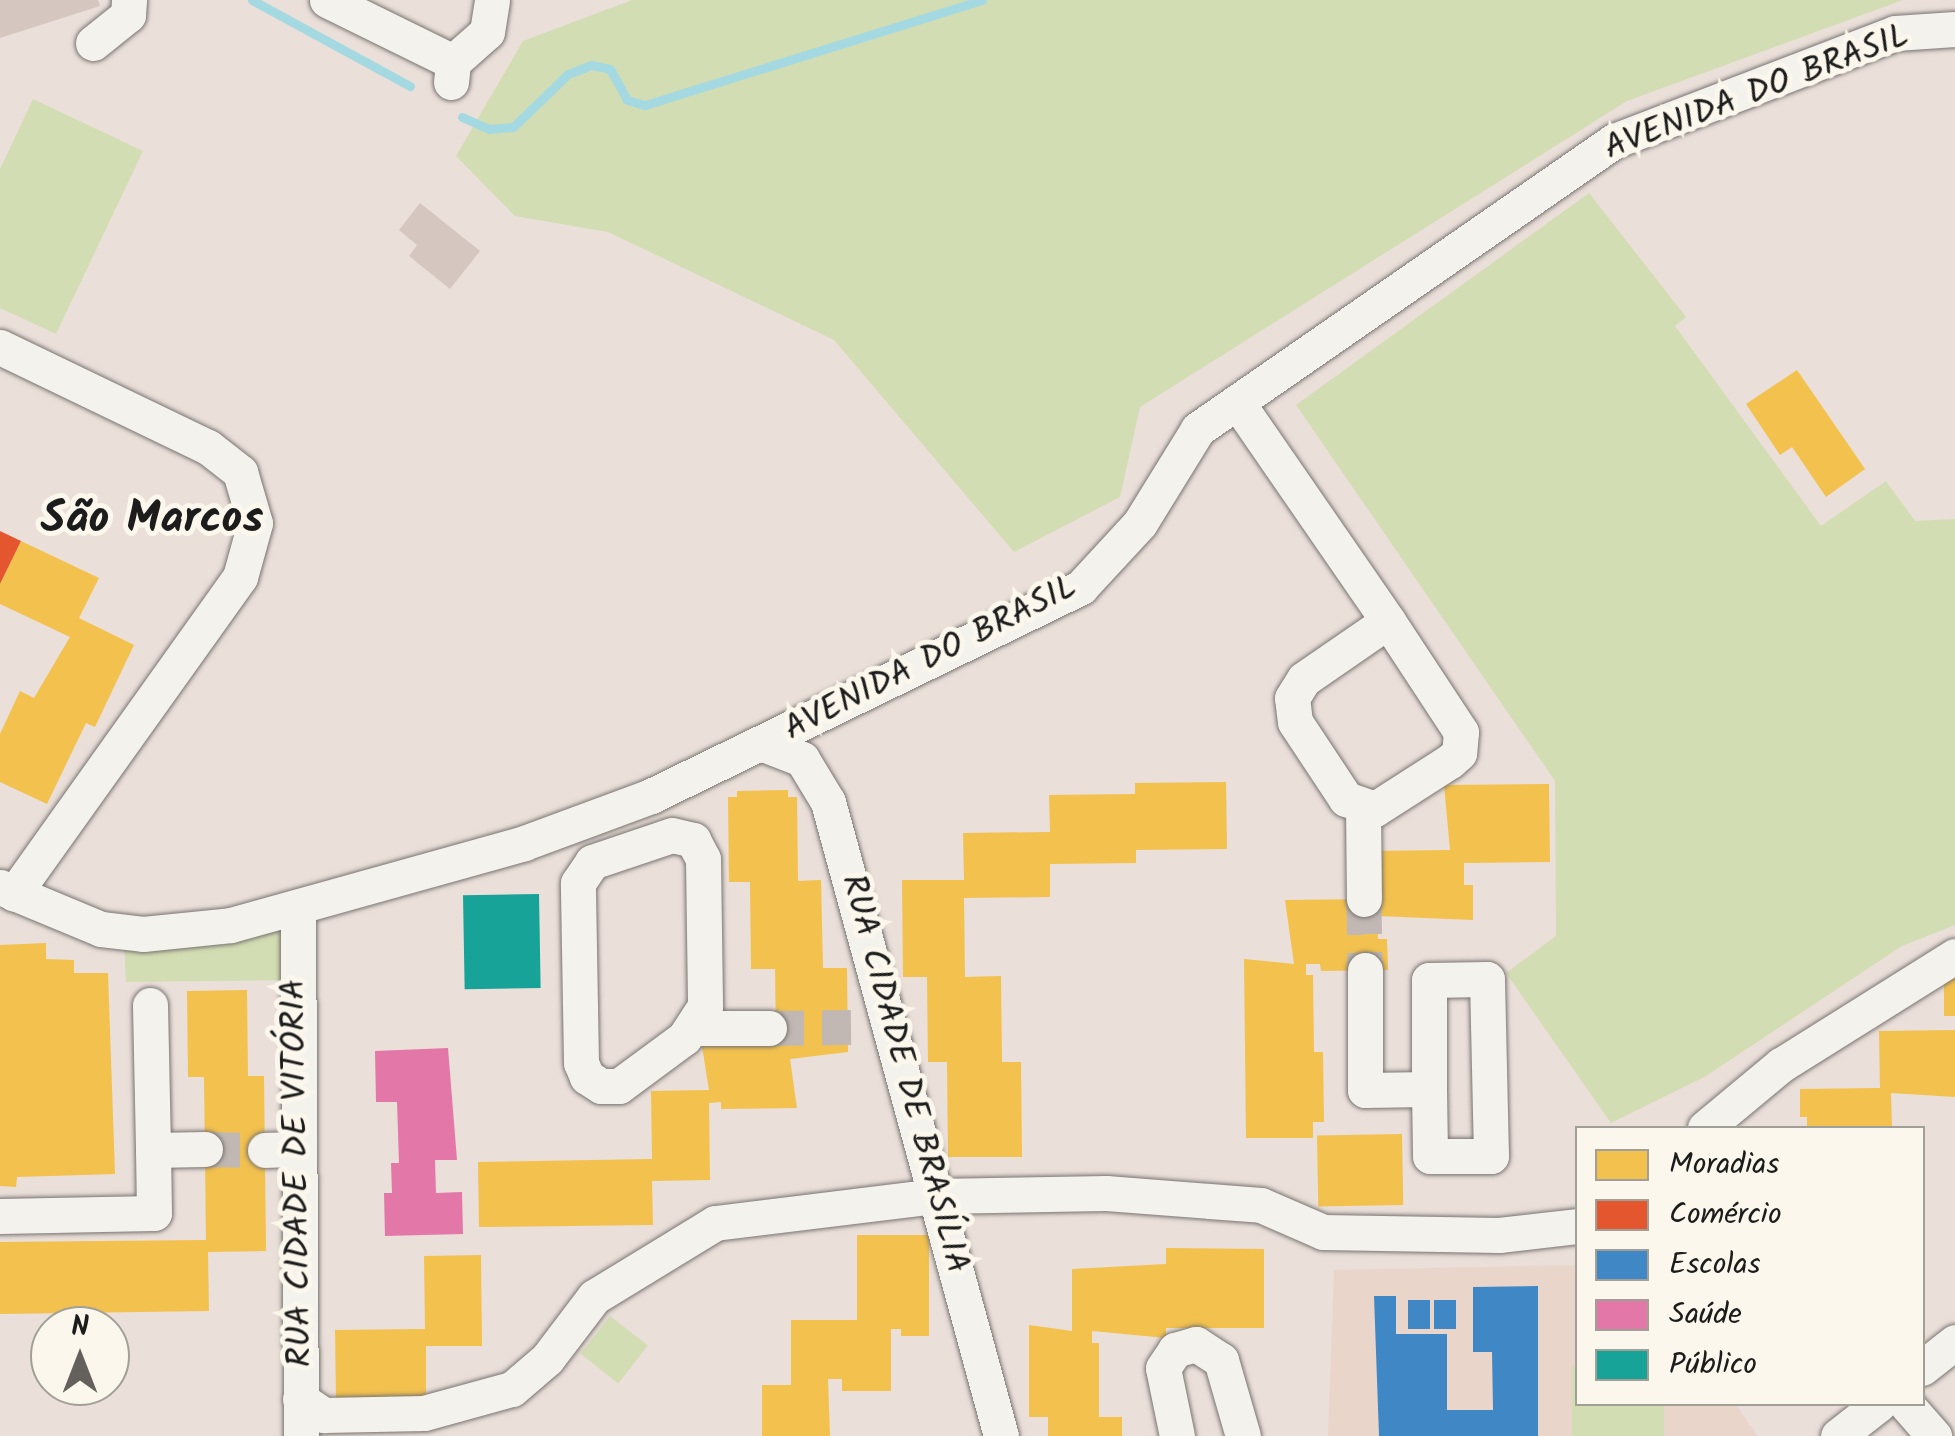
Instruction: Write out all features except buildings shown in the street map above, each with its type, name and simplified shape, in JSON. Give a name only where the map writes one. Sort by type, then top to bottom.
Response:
[{"type":"street","points":[[94,44],[128,14],[129,0]]},
{"type":"street","points":[[327,0],[452,72],[487,32],[492,0]]},
{"type":"street","name":"AVENIDA DO BRASIL","points":[[7,890],[100,929],[143,934],[232,925],[298,910],[524,843],[764,744],[1081,587],[1140,523],[1198,429],[1614,141],[1894,33],[1955,30]]},
{"type":"street","points":[[0,347],[208,447],[240,472],[255,523],[240,577],[7,890]]},
{"type":"street","points":[[1237,402],[1388,621],[1461,732],[1461,744],[1450,761],[1384,806],[1363,807],[1346,799],[1295,722],[1292,698],[1304,679],[1388,621]]},
{"type":"street","name":"RUA CIDADE DE BRASÍLIA","points":[[764,744],[802,760],[819,780],[845,851],[868,1025],[905,1072],[1001,1436]]},
{"type":"street","points":[[1363,807],[1364,899]]},
{"type":"street","points":[[696,1028],[707,990],[700,850],[693,840],[672,835],[592,862],[582,872],[578,898],[579,1044],[587,1077],[619,1086],[696,1028],[769,1028]]},
{"type":"street","name":"RUA CIDADE DE VITÓRIA","points":[[298,910],[281,1150],[301,1436]]},
{"type":"street","points":[[1707,1126],[1781,1065],[1955,956]]},
{"type":"street","points":[[1365,970],[1366,1090],[1430,1089]]},
{"type":"street","points":[[1487,979],[1490,1156],[1430,1156],[1430,1089],[1429,980],[1487,979]]},
{"type":"street","points":[[0,1216],[154,1213],[150,1005]]},
{"type":"street","points":[[153,1150],[204,1149]]},
{"type":"street","points":[[300,1400],[324,1415],[459,1408],[512,1389],[546,1359],[594,1297],[715,1223],[936,1196],[1106,1193],[1261,1205],[1322,1232],[1500,1236],[1575,1226]]},
{"type":"street","points":[[1925,1366],[1955,1342]]},
{"type":"street","points":[[1177,1436],[1163,1368],[1176,1350],[1196,1344],[1222,1360],[1243,1436]]},
{"type":"street","points":[[1838,1436],[1876,1406]]},
{"type":"street","points":[[1908,1406],[1934,1436]]},
{"type":"shaded area","points":[[1575,1265],[1575,1406],[1736,1406],[1758,1436],[1328,1436],[1334,1270]]},
{"type":"green space","points":[[632,0],[1903,0],[1627,101],[1140,407],[1120,497],[1014,552],[834,340],[608,232],[515,216],[456,156],[523,41]]},
{"type":"green space","points":[[33,99],[143,151],[56,334],[0,308],[0,169]]},
{"type":"green space","points":[[1589,193],[1686,317],[1675,326],[1821,526],[1886,481],[1915,521],[1955,519],[1955,925],[1902,946],[1706,1076],[1611,1123],[1506,973],[1556,936],[1555,781],[1296,405]]},
{"type":"green space","points":[[288,912],[287,980],[126,982],[124,940]]},
{"type":"green space","points":[[610,1316],[648,1346],[618,1383],[580,1354]]},
{"type":"green space","points":[[1572,1366],[1575,1406],[1664,1406],[1664,1436],[1572,1436]]},
{"type":"waterway","points":[[252,0],[410,86]]},
{"type":"waterway","points":[[462,117],[489,129],[513,127],[568,74],[591,65],[610,69],[627,100],[645,105],[982,0]]},
{"type":"tunnel","points":[[1364,899],[1365,970]]},
{"type":"tunnel","points":[[769,1028],[851,1027]]},
{"type":"tunnel","points":[[205,1149],[265,1150]]},
{"type":"district","name":"São Marcos","points":[[152,521]]}]
